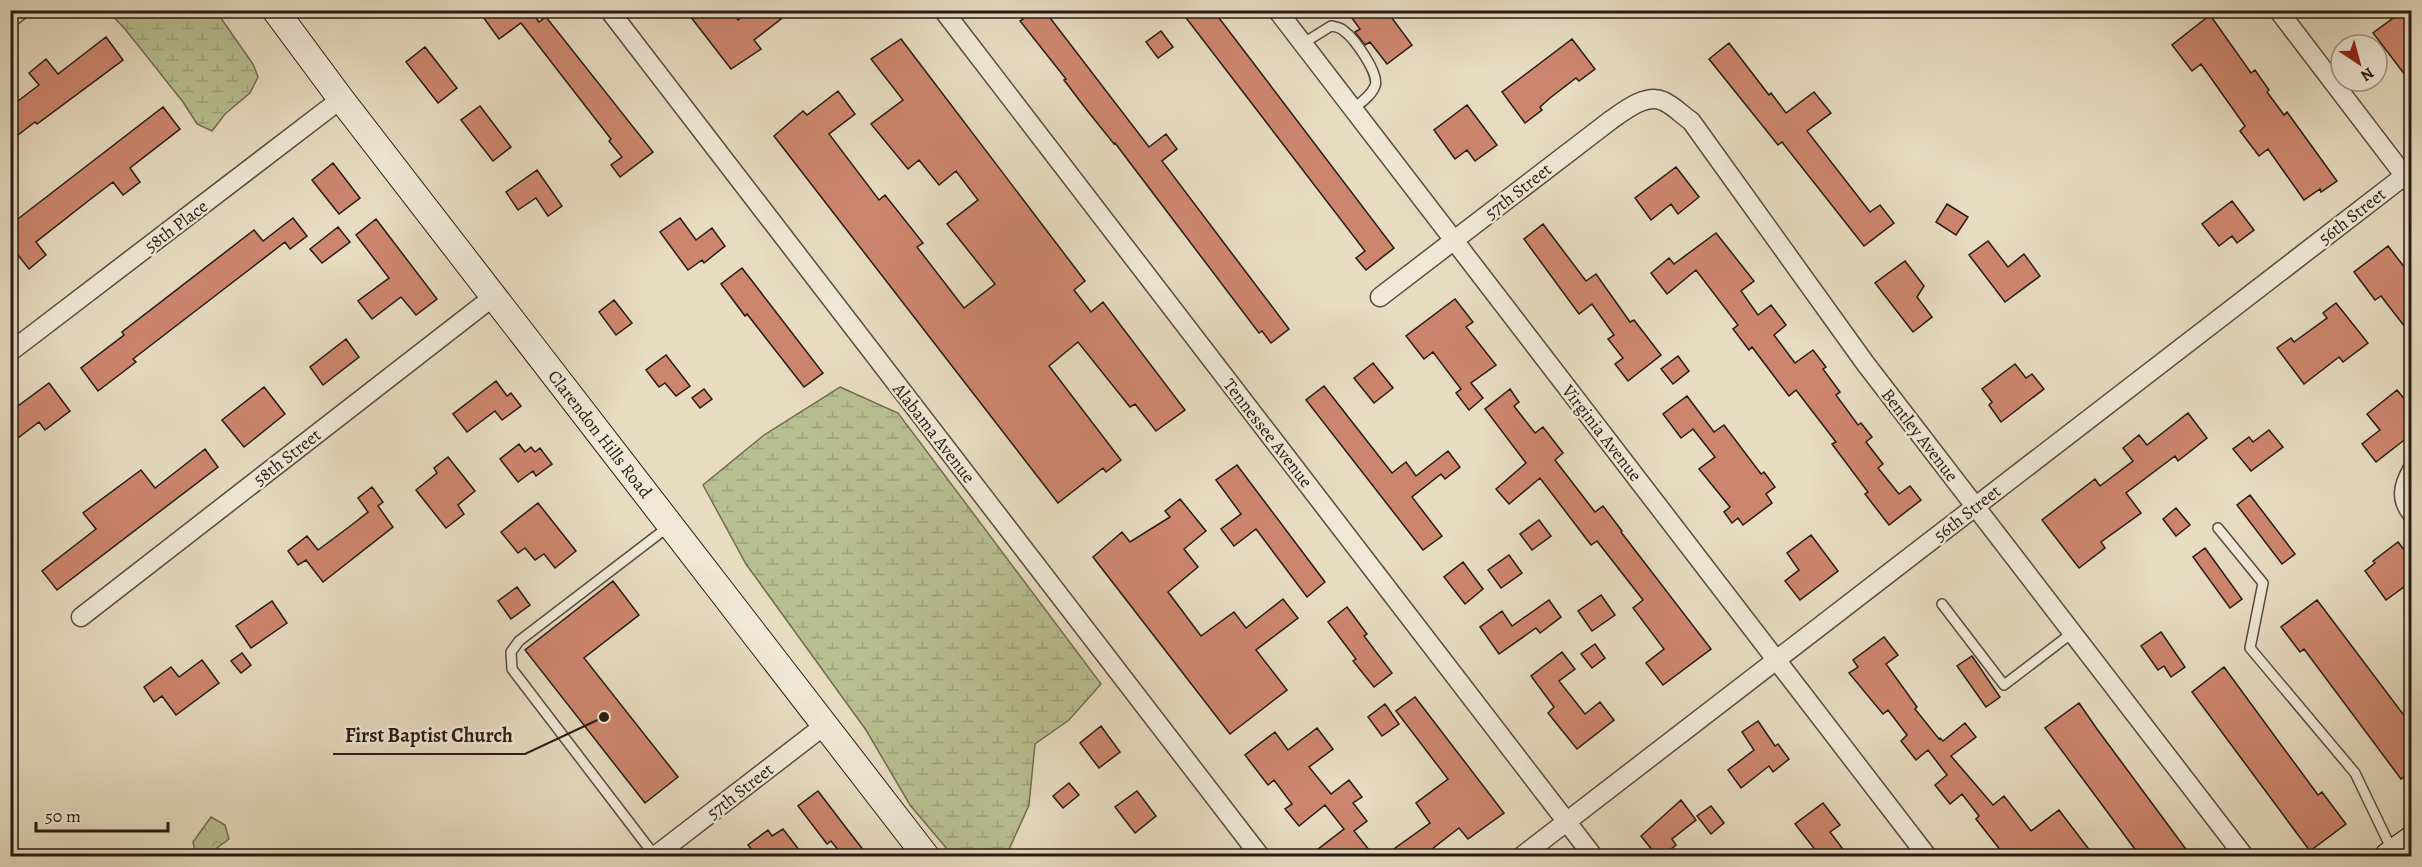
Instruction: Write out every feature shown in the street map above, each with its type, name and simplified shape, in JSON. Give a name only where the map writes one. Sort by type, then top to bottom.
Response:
[{"type":"street","points":[[10,18],[20,10]]},
{"type":"street","name":"Clarendon Hills Road","points":[[275,10],[341,99],[926,856]]},
{"type":"street","name":"Alabama Avenue","points":[[609,10],[1260,856]]},
{"type":"street","name":"Tennessee Avenue","points":[[943,10],[1593,856]]},
{"type":"street","points":[[2278,10],[2409,176]]},
{"type":"street","name":"Virginia Avenue","points":[[1287,14],[1302,44],[1927,856]]},
{"type":"street","name":"58th Place","points":[[10,352],[341,99]]},
{"type":"street","name":"57th Street","points":[[1380,297],[1611,120],[1634,105],[1650,99],[1662,100]]},
{"type":"street","name":"Bentley Avenue","points":[[1662,100],[1691,121],[1865,363],[2244,856]]},
{"type":"street","name":"56th Street","points":[[1522,856],[1975,506],[2409,176]]},
{"type":"street","name":"58th Street","points":[[81,617],[494,297]]},
{"type":"street","points":[[2412,470],[2404,484],[2404,496],[2407,508],[2412,514]]},
{"type":"street","name":"57th Street","points":[[655,856],[825,725]]},
{"type":"lane","points":[[1302,44],[1331,26],[1339,28],[1351,38],[1376,75],[1376,84],[1371,92],[1352,109]]},
{"type":"lane","points":[[655,856],[512,669],[511,652],[519,641],[670,526]]},
{"type":"lane","points":[[2218,528],[2263,583],[2250,648],[2355,772],[2402,848]]},
{"type":"lane","points":[[1942,604],[2004,685],[2073,633]]},
{"type":"green space","points":[[108,11],[216,11],[253,64],[258,77],[250,93],[225,114],[212,131],[197,124],[183,102]]},
{"type":"green space","points":[[840,387],[898,413],[1101,684],[1069,720],[1035,744],[1029,805],[1006,856],[953,856],[910,805],[866,730],[746,564],[703,485],[764,435]]},
{"type":"green space","points":[[211,817],[225,825],[229,839],[206,856],[196,856],[193,842]]},
{"type":"building","points":[[478,10],[538,10],[533,14],[539,22],[546,17],[653,152],[620,177],[611,165],[622,157],[609,141],[611,139],[521,23],[499,39]]},
{"type":"building","points":[[697,10],[731,10],[738,20],[751,10],[775,10],[781,19],[754,40],[761,49],[731,69],[690,16]]},
{"type":"building","points":[[1017,10],[1044,10],[1149,147],[1166,134],[1177,149],[1162,161],[1289,329],[1271,343],[1262,331],[1259,333],[1115,143],[1064,80],[1066,79],[1020,21],[1023,19]]},
{"type":"building","points":[[1180,10],[1213,10],[1394,248],[1366,270],[1356,258],[1365,251]]},
{"type":"building","points":[[1346,10],[1386,10],[1412,45],[1387,64],[1370,42],[1365,45],[1355,32],[1360,29]]},
{"type":"building","points":[[2404,10],[2412,20],[2412,84],[2389,54],[2389,33],[2373,33]]},
{"type":"building","points":[[2210,15],[2251,73],[2255,70],[2269,90],[2267,92],[2284,115],[2287,112],[2337,181],[2304,200],[2268,149],[2259,156],[2240,131],[2245,126],[2201,64],[2192,71],[2172,45]]},
{"type":"building","points":[[1161,31],[1173,47],[1158,58],[1146,42]]},
{"type":"building","points":[[106,37],[123,60],[37,124],[35,122],[10,141],[10,107],[39,85],[29,73],[46,59],[58,74]]},
{"type":"building","points":[[901,39],[1085,281],[1074,290],[1091,312],[1103,302],[1185,410],[1156,431],[1135,404],[1130,407],[1078,342],[1049,366],[1121,460],[1106,472],[1103,468],[1058,503],[774,136],[803,111],[807,115],[838,91],[855,114],[829,134],[879,200],[885,195],[923,243],[917,247],[964,308],[995,284],[947,224],[978,200],[956,171],[939,185],[919,160],[908,169],[871,124],[903,100],[871,59]]},
{"type":"building","points":[[1572,39],[1595,69],[1579,81],[1576,78],[1550,98],[1540,107],[1542,110],[1525,123],[1502,92]]},
{"type":"building","points":[[1729,43],[1769,95],[1771,93],[1786,113],[1814,92],[1831,113],[1807,131],[1870,212],[1880,205],[1894,223],[1864,246],[1782,142],[1778,145],[1709,59]]},
{"type":"building","points":[[425,47],[457,88],[438,103],[406,62]]},
{"type":"building","points":[[1467,105],[1497,145],[1475,161],[1467,150],[1455,159],[1434,130]]},
{"type":"building","points":[[480,106],[511,147],[493,161],[461,120]]},
{"type":"building","points":[[163,107],[180,129],[130,168],[140,182],[123,195],[113,182],[92,198],[36,242],[46,255],[29,269],[18,255],[10,260],[10,225]]},
{"type":"building","points":[[333,163],[360,198],[339,214],[312,180]]},
{"type":"building","points":[[1676,167],[1699,197],[1678,214],[1671,204],[1651,220],[1635,198]]},
{"type":"building","points":[[537,170],[562,206],[548,216],[536,198],[518,210],[506,192]]},
{"type":"building","points":[[2232,201],[2254,230],[2237,243],[2232,236],[2219,246],[2202,224]]},
{"type":"building","points":[[1947,204],[1968,217],[1956,235],[1936,222]]},
{"type":"building","points":[[293,218],[307,236],[290,249],[285,242],[133,359],[136,362],[98,391],[81,368],[124,335],[122,332],[254,230],[263,241]]},
{"type":"building","points":[[680,218],[696,240],[712,228],[725,246],[704,263],[702,260],[688,270],[660,232]]},
{"type":"building","points":[[376,219],[437,299],[416,315],[401,297],[372,319],[358,301],[389,278],[356,235]]},
{"type":"building","points":[[1543,224],[1586,281],[1596,274],[1630,322],[1634,320],[1661,355],[1628,381],[1615,364],[1623,358],[1608,339],[1614,335],[1592,304],[1579,314],[1524,239]]},
{"type":"building","points":[[338,227],[350,242],[322,263],[310,249]]},
{"type":"building","points":[[1716,233],[1754,281],[1741,291],[1758,315],[1771,305],[1786,325],[1774,335],[1795,363],[1813,350],[1826,367],[1823,369],[1840,392],[1836,395],[1858,425],[1861,423],[1872,437],[1866,442],[1883,464],[1878,468],[1899,494],[1910,486],[1921,500],[1889,525],[1865,494],[1868,492],[1832,444],[1836,442],[1796,390],[1789,396],[1752,347],[1749,350],[1733,329],[1738,325],[1696,270],[1667,294],[1651,273],[1669,258],[1674,264]]},
{"type":"building","points":[[1988,241],[2008,267],[2024,254],[2040,276],[2005,302],[1969,255]]},
{"type":"building","points":[[2388,246],[2412,277],[2412,336],[2381,296],[2375,300],[2354,272]]},
{"type":"building","points":[[1905,261],[1924,286],[1917,297],[1932,317],[1913,332],[1875,283]]},
{"type":"building","points":[[742,268],[823,373],[804,387],[721,284]]},
{"type":"building","points":[[1455,299],[1473,322],[1466,327],[1496,365],[1471,383],[1483,398],[1469,410],[1456,393],[1461,389],[1433,352],[1424,359],[1406,336]]},
{"type":"building","points":[[614,300],[632,323],[616,335],[599,312]]},
{"type":"building","points":[[2336,303],[2368,343],[2343,362],[2339,357],[2304,384],[2277,348],[2291,338],[2294,342],[2327,318],[2323,313]]},
{"type":"building","points":[[346,339],[359,357],[323,385],[310,367]]},
{"type":"building","points":[[666,355],[690,386],[676,396],[665,383],[659,387],[646,370]]},
{"type":"building","points":[[1678,356],[1689,371],[1673,384],[1661,369]]},
{"type":"building","points":[[1373,363],[1393,388],[1374,403],[1354,378]]},
{"type":"building","points":[[2015,364],[2026,378],[2032,374],[2044,389],[2001,422],[1989,405],[1992,402],[1982,389]]},
{"type":"building","points":[[496,381],[507,396],[511,393],[521,406],[502,420],[495,411],[467,432],[453,414]]},
{"type":"building","points":[[49,383],[70,411],[45,430],[39,422],[10,444],[10,412]]},
{"type":"building","points":[[1324,386],[1392,473],[1406,462],[1416,476],[1448,451],[1460,467],[1445,479],[1441,474],[1412,497],[1442,536],[1423,550],[1306,400]]},
{"type":"building","points":[[264,387],[285,414],[244,447],[222,420]]},
{"type":"building","points":[[704,389],[712,399],[700,408],[692,398]]},
{"type":"building","points":[[1510,389],[1519,402],[1514,406],[1535,433],[1543,427],[1563,453],[1555,460],[1595,512],[1603,506],[1711,649],[1663,685],[1646,663],[1664,649],[1633,608],[1643,600],[1597,541],[1591,545],[1540,478],[1509,504],[1496,489],[1526,463],[1485,409]]},
{"type":"building","points":[[2397,390],[2412,408],[2412,434],[2376,462],[2362,444],[2380,430],[2367,414]]},
{"type":"building","points":[[1687,396],[1714,432],[1724,425],[1761,474],[1764,472],[1775,487],[1766,494],[1772,503],[1743,525],[1738,518],[1732,523],[1724,512],[1730,507],[1699,469],[1715,457],[1693,429],[1681,438],[1663,414]]},
{"type":"building","points":[[2188,413],[2207,438],[2178,461],[2175,456],[2126,493],[2141,513],[2101,542],[2105,548],[2079,568],[2042,520],[2095,479],[2100,486],[2133,461],[2123,448],[2139,435],[2147,445]]},
{"type":"building","points":[[2269,430],[2283,447],[2251,471],[2233,449],[2249,437],[2253,442]]},
{"type":"building","points":[[519,444],[525,452],[531,447],[535,452],[540,448],[552,464],[536,476],[533,471],[518,482],[500,459]]},
{"type":"building","points":[[205,449],[218,467],[57,590],[42,571],[96,529],[83,513],[141,470],[155,488]]},
{"type":"building","points":[[448,457],[475,491],[458,505],[464,514],[446,528],[416,490],[437,473],[434,468]]},
{"type":"building","points":[[1237,465],[1325,582],[1307,597],[1256,529],[1234,546],[1221,529],[1241,514],[1216,480]]},
{"type":"building","points":[[372,487],[383,502],[378,506],[393,527],[323,582],[306,560],[298,565],[288,551],[307,536],[318,550],[349,527],[368,512],[358,498]]},
{"type":"building","points":[[2250,495],[2295,554],[2282,564],[2237,505]]},
{"type":"building","points":[[1180,499],[1206,531],[1184,549],[1198,567],[1168,592],[1201,636],[1234,612],[1246,628],[1283,599],[1298,618],[1256,650],[1287,690],[1230,734],[1093,557],[1122,532],[1130,542],[1170,517],[1165,511]]},
{"type":"building","points":[[538,503],[576,551],[555,568],[544,554],[535,560],[525,548],[518,553],[501,532]]},
{"type":"building","points":[[2176,508],[2190,525],[2176,536],[2163,519]]},
{"type":"building","points":[[1539,520],[1551,536],[1532,550],[1520,534]]},
{"type":"building","points":[[1811,535],[1838,571],[1800,600],[1785,581],[1799,570],[1787,553]]},
{"type":"building","points":[[2398,542],[2412,560],[2412,581],[2386,600],[2365,571],[2375,563],[2373,561]]},
{"type":"building","points":[[2205,548],[2242,599],[2230,608],[2193,557]]},
{"type":"building","points":[[1509,555],[1522,573],[1501,588],[1488,570]]},
{"type":"building","points":[[1463,562],[1483,589],[1465,604],[1444,577]]},
{"type":"building","points":[[613,581],[639,615],[584,658],[678,777],[645,803],[525,650]]},
{"type":"building","points":[[517,587],[530,605],[511,619],[498,601]]},
{"type":"building","points":[[1601,595],[1615,615],[1592,631],[1578,611]]},
{"type":"building","points":[[1549,600],[1561,617],[1540,633],[1536,628],[1499,654],[1480,627],[1502,611],[1512,626]]},
{"type":"building","points":[[2317,600],[2412,726],[2412,772],[2401,779],[2304,649],[2300,652],[2281,627]]},
{"type":"building","points":[[272,601],[287,623],[251,648],[236,626]]},
{"type":"building","points":[[1347,607],[1367,634],[1364,636],[1392,673],[1374,687],[1353,661],[1356,659],[1328,622]]},
{"type":"building","points":[[2161,632],[2185,667],[2171,677],[2164,666],[2158,670],[2141,646]]},
{"type":"building","points":[[1884,637],[1898,655],[1886,664],[1917,707],[1915,709],[1939,739],[1943,741],[1965,723],[1976,737],[1951,756],[1993,805],[2004,796],[2031,831],[2059,810],[2094,856],[2005,856],[1976,819],[1979,816],[1962,794],[1950,804],[1935,785],[1947,775],[1928,750],[1916,760],[1901,741],[1907,735],[1888,710],[1883,714],[1849,673],[1858,667],[1853,660]]},
{"type":"building","points":[[1595,644],[1605,658],[1592,668],[1581,654]]},
{"type":"building","points":[[1562,652],[1575,669],[1559,681],[1585,714],[1600,702],[1614,720],[1577,749],[1548,713],[1554,707],[1531,676]]},
{"type":"building","points":[[242,653],[251,665],[241,673],[231,661]]},
{"type":"building","points":[[1972,656],[2000,697],[1986,707],[1957,666]]},
{"type":"building","points":[[202,660],[219,683],[176,715],[162,696],[154,702],[144,687],[171,667],[179,677]]},
{"type":"building","points":[[2224,667],[2318,795],[2322,792],[2346,824],[2310,851],[2192,692]]},
{"type":"building","points":[[1415,697],[1504,813],[1468,839],[1459,828],[1423,856],[1384,856],[1430,823],[1416,803],[1448,779],[1396,711]]},
{"type":"building","points":[[2079,703],[2191,856],[2140,856],[2045,728]]},
{"type":"building","points":[[1385,704],[1399,724],[1382,736],[1368,717]]},
{"type":"building","points":[[1758,721],[1775,746],[1778,744],[1789,759],[1773,772],[1769,766],[1741,788],[1728,770],[1754,750],[1742,732]]},
{"type":"building","points":[[1101,726],[1120,752],[1099,768],[1080,743]]},
{"type":"building","points":[[1317,728],[1333,749],[1309,767],[1331,794],[1349,780],[1362,797],[1353,803],[1367,821],[1354,831],[1374,856],[1309,856],[1344,829],[1325,805],[1299,826],[1285,809],[1292,804],[1274,780],[1268,785],[1245,755],[1275,732],[1288,750]]},
{"type":"building","points":[[1069,783],[1079,795],[1063,808],[1053,796]]},
{"type":"building","points":[[818,791],[868,856],[843,856],[831,841],[827,844],[798,806]]},
{"type":"building","points":[[1137,791],[1156,816],[1135,833],[1115,807]]},
{"type":"building","points":[[1681,800],[1696,820],[1672,839],[1676,845],[1662,856],[1657,856],[1641,836]]},
{"type":"building","points":[[1823,803],[1840,825],[1830,832],[1848,856],[1820,856],[1795,824]]},
{"type":"building","points":[[1711,806],[1724,823],[1711,834],[1697,816]]},
{"type":"building","points":[[783,829],[800,851],[792,856],[757,856],[748,845],[768,830],[772,836]]},
{"type":"place","name":"First Baptist Church","points":[[604,717]]}]
